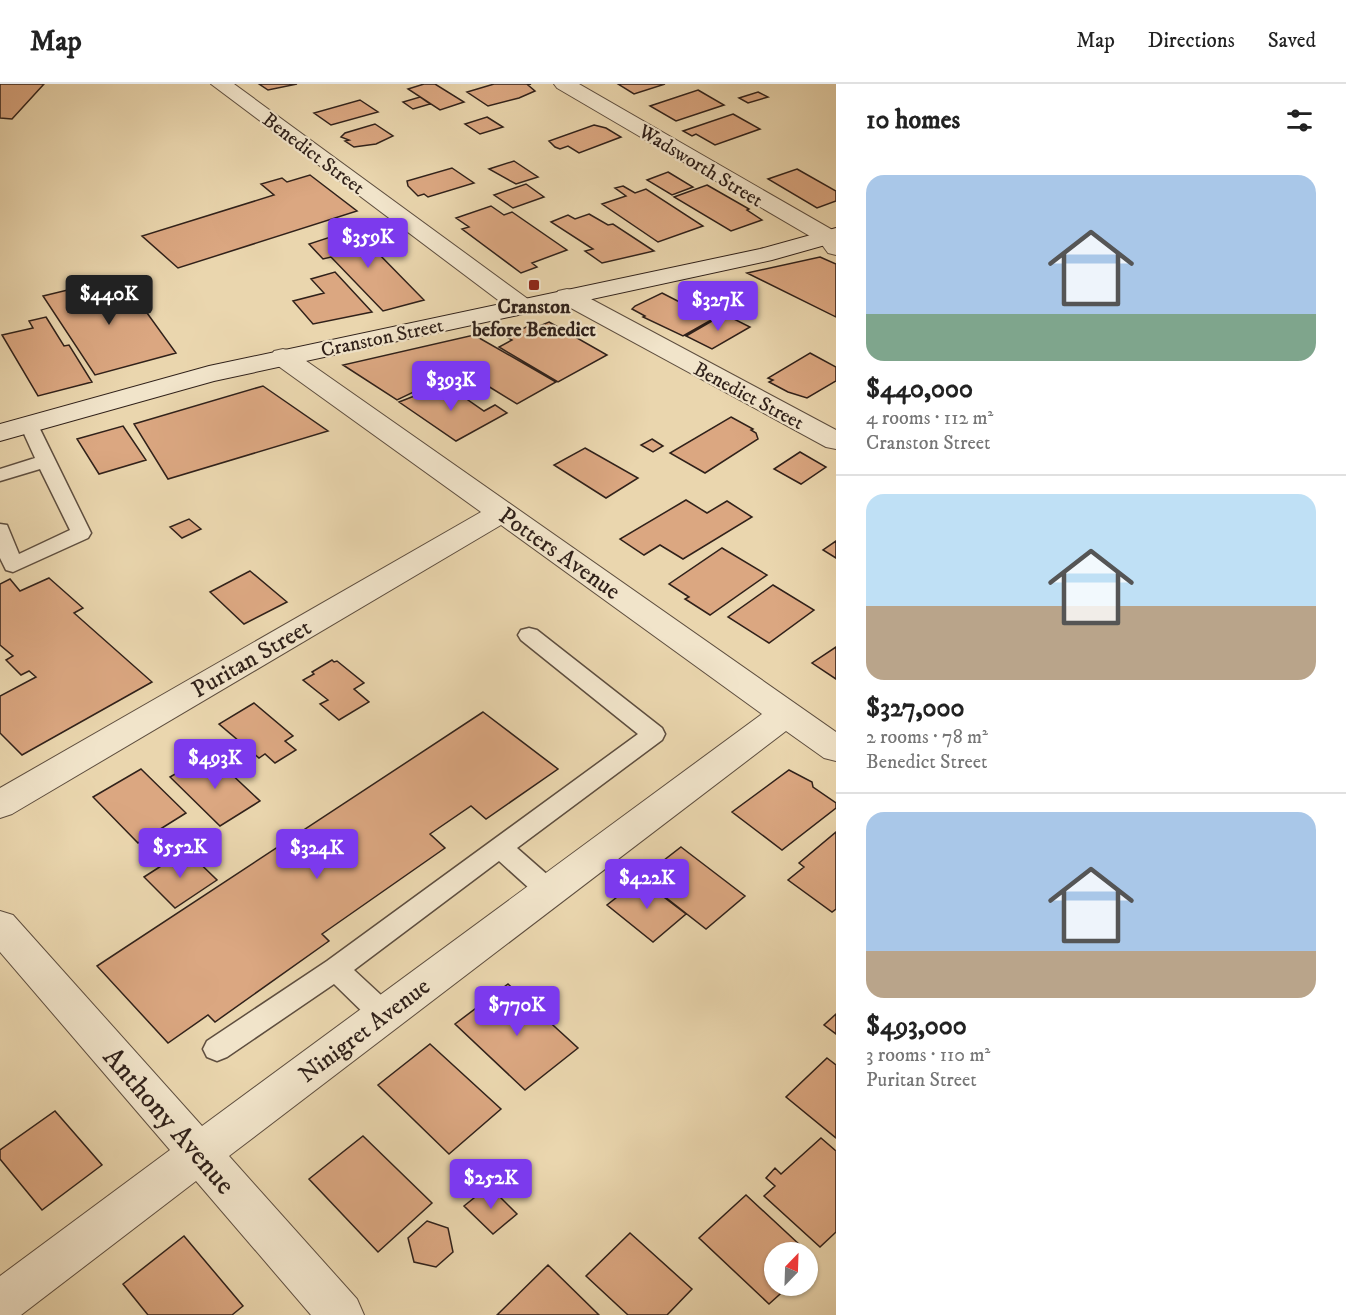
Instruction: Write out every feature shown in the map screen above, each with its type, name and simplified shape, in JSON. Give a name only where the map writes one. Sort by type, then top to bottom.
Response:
[{"type":"street","name":"Benedict Street","points":[[221,84],[523,307]]},
{"type":"street","name":"Wadsworth Street","points":[[564,84],[833,240]]},
{"type":"street","name":"Cranston Street","points":[[0,433],[209,374],[833,240]]},
{"type":"street","name":"Benedict Street","points":[[567,296],[836,441]]},
{"type":"street","name":"Potters Avenue","points":[[284,357],[836,749]]},
{"type":"street","name":"Puritan Street","points":[[0,804],[502,512]]},
{"type":"street","name":"Ninigret Avenue","points":[[0,1303],[785,714]]},
{"type":"street","name":"Anthony Avenue","points":[[0,926],[340,1315]]},
{"type":"lane","points":[[0,530],[12,565],[81,533],[29,425]]},
{"type":"lane","points":[[0,475],[45,461]]},
{"type":"lane","points":[[217,1049],[336,969],[654,734],[529,635]]},
{"type":"lane","points":[[500,848],[549,891]]},
{"type":"lane","points":[[336,969],[384,1015]]},
{"type":"building","points":[[0,84],[44,84],[12,119],[0,118]]},
{"type":"building","points":[[259,84],[297,84],[268,90]]},
{"type":"building","points":[[424,84],[435,84],[464,102],[440,110],[408,89]]},
{"type":"building","points":[[494,84],[531,84],[528,85],[535,91],[519,98],[488,106],[467,92]]},
{"type":"building","points":[[618,84],[665,84],[634,94]]},
{"type":"building","points":[[698,90],[724,105],[676,121],[650,106]]},
{"type":"building","points":[[758,92],[768,97],[748,103],[739,98]]},
{"type":"building","points":[[420,97],[430,104],[413,109],[403,102]]},
{"type":"building","points":[[360,100],[378,112],[331,125],[314,113]]},
{"type":"building","points":[[733,114],[760,129],[715,145],[696,134],[692,136],[683,131]]},
{"type":"building","points":[[487,117],[503,127],[480,134],[465,124]]},
{"type":"building","points":[[375,124],[393,136],[376,144],[354,147],[345,141],[349,140],[341,137],[345,133]]},
{"type":"building","points":[[594,125],[606,128],[621,137],[579,153],[568,146],[560,149],[555,147],[549,141]]},
{"type":"building","points":[[514,161],[538,177],[516,184],[489,169]]},
{"type":"building","points":[[452,168],[474,183],[428,197],[424,194],[418,196],[408,186],[407,181]]},
{"type":"building","points":[[797,169],[836,191],[836,201],[817,208],[768,179]]},
{"type":"building","points":[[668,172],[693,187],[672,195],[647,180]]},
{"type":"building","points":[[310,175],[357,211],[178,268],[142,236],[274,195],[261,184],[282,178],[287,182]]},
{"type":"building","points":[[526,184],[544,197],[513,208],[494,195]]},
{"type":"building","points":[[707,185],[749,209],[747,210],[762,220],[731,231],[674,197]]},
{"type":"building","points":[[623,186],[635,193],[646,189],[703,226],[658,242],[602,204],[626,196],[615,188]]},
{"type":"building","points":[[491,206],[504,215],[512,212],[567,250],[532,263],[537,267],[521,273],[462,229],[469,227],[456,218]]},
{"type":"building","points":[[589,214],[608,225],[613,224],[654,251],[602,263],[585,251],[593,249],[551,222],[568,215],[575,219]]},
{"type":"building","points":[[361,227],[378,245],[371,246],[424,300],[383,311],[331,257],[323,259],[309,244]]},
{"type":"building","points":[[820,257],[836,264],[836,317],[747,273]]},
{"type":"building","points":[[335,272],[372,312],[313,324],[293,301],[324,293],[311,279]]},
{"type":"building","points":[[121,277],[176,353],[95,375],[43,296]]},
{"type":"building","points":[[662,293],[713,319],[683,336],[643,317],[645,316],[632,309]]},
{"type":"building","points":[[724,314],[750,327],[712,349],[686,336]]},
{"type":"building","points":[[46,317],[64,346],[69,345],[92,382],[38,396],[2,335],[33,328],[29,321]]},
{"type":"building","points":[[549,322],[607,355],[558,382],[499,347],[512,340],[507,337],[530,325],[535,328]]},
{"type":"building","points":[[474,335],[556,382],[517,404],[483,383],[480,385],[473,381],[465,385],[449,375],[397,400],[343,365]]},
{"type":"building","points":[[810,353],[836,367],[836,381],[807,398],[788,392],[769,382],[773,380],[768,378]]},
{"type":"building","points":[[445,384],[484,411],[495,405],[507,413],[456,441],[399,402]]},
{"type":"building","points":[[263,386],[328,431],[168,479],[134,424]]},
{"type":"building","points":[[731,417],[753,429],[751,430],[756,433],[758,439],[705,473],[670,453]]},
{"type":"building","points":[[123,426],[146,460],[99,474],[77,439]]},
{"type":"building","points":[[652,439],[663,446],[653,452],[641,445]]},
{"type":"building","points":[[585,448],[638,478],[606,498],[554,465]]},
{"type":"building","points":[[800,452],[826,467],[801,484],[774,469]]},
{"type":"building","points":[[686,500],[707,513],[727,501],[752,517],[683,559],[660,545],[644,555],[620,539]]},
{"type":"building","points":[[189,519],[201,529],[182,538],[170,527]]},
{"type":"building","points":[[836,541],[836,558],[823,550]]},
{"type":"building","points":[[722,548],[767,575],[710,615],[685,599],[689,597],[669,584]]},
{"type":"building","points":[[250,571],[287,602],[244,624],[210,592]]},
{"type":"building","points":[[49,578],[83,608],[74,613],[152,682],[22,755],[0,733],[0,696],[36,677],[29,671],[21,675],[6,660],[13,656],[0,645],[0,584],[10,579],[20,591]]},
{"type":"building","points":[[773,585],[814,610],[769,643],[728,617]]},
{"type":"building","points":[[836,647],[836,679],[812,663]]},
{"type":"building","points":[[332,660],[337,661],[364,683],[354,689],[369,702],[339,720],[320,704],[328,700],[303,680]]},
{"type":"building","points":[[254,703],[293,736],[285,741],[296,750],[275,763],[265,754],[259,758],[219,724]]},
{"type":"building","points":[[483,712],[558,769],[486,819],[471,806],[430,834],[445,848],[322,934],[329,941],[215,1022],[208,1015],[168,1043],[97,966]]},
{"type":"building","points":[[210,754],[260,801],[220,826],[170,777]]},
{"type":"building","points":[[141,769],[186,813],[138,843],[93,797]]},
{"type":"building","points":[[789,770],[812,782],[813,787],[836,803],[836,808],[782,850],[732,812]]},
{"type":"building","points":[[836,832],[836,909],[832,912],[788,880],[804,867],[799,863]]},
{"type":"building","points":[[681,847],[745,896],[706,929],[641,878]]},
{"type":"building","points":[[186,850],[217,880],[175,908],[144,877]]},
{"type":"building","points":[[640,879],[686,914],[653,942],[607,905]]},
{"type":"building","points":[[508,984],[578,1048],[525,1090],[455,1024]]},
{"type":"building","points":[[836,1014],[836,1034],[824,1025]]},
{"type":"building","points":[[430,1044],[501,1109],[449,1154],[378,1085]]},
{"type":"building","points":[[827,1058],[836,1065],[836,1138],[786,1097]]},
{"type":"building","points":[[55,1111],[102,1165],[42,1210],[0,1159],[0,1150]]},
{"type":"building","points":[[363,1136],[432,1203],[378,1252],[309,1179]]},
{"type":"building","points":[[821,1138],[836,1151],[836,1232],[820,1247],[818,1242],[815,1242],[764,1196],[775,1186],[766,1178],[775,1168],[781,1174]]},
{"type":"building","points":[[489,1186],[517,1214],[493,1234],[464,1206]]},
{"type":"building","points":[[746,1195],[797,1242],[764,1242],[764,1296],[778,1296],[769,1304],[699,1238]]},
{"type":"building","points":[[427,1221],[448,1228],[453,1252],[436,1267],[414,1262],[408,1238]]},
{"type":"building","points":[[630,1233],[692,1289],[667,1315],[628,1315],[586,1276]]},
{"type":"building","points":[[184,1236],[243,1306],[232,1315],[148,1315],[123,1284]]},
{"type":"building","points":[[548,1265],[599,1315],[497,1315]]},
{"type":"place","name":"Cranston before Benedict","points":[[534,285]]}]
